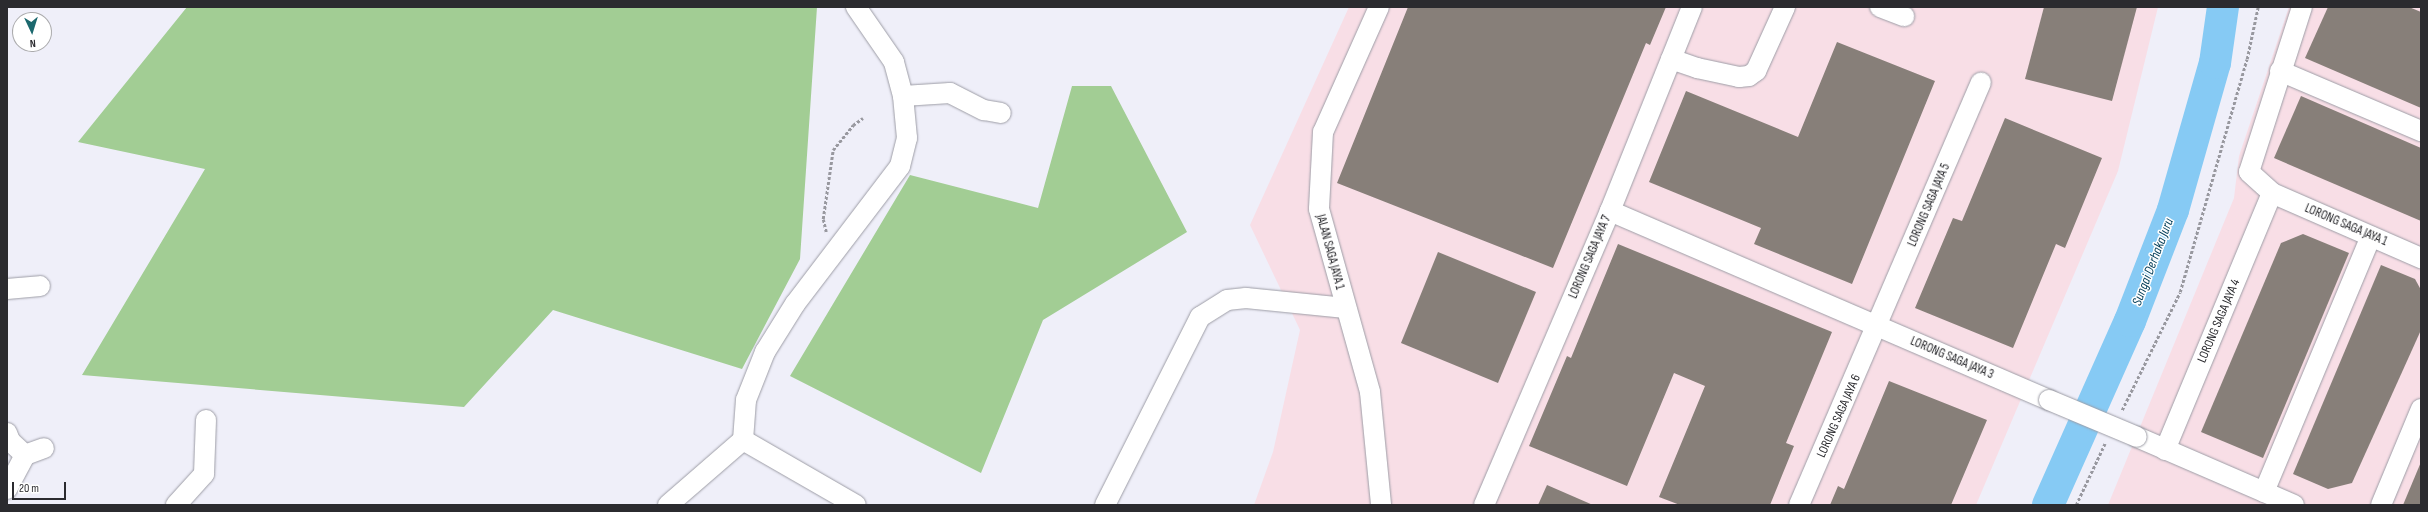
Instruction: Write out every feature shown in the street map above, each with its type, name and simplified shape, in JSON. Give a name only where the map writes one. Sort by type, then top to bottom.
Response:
[{"type":"street","points":[[668,505],[744,440],[746,400],[765,352],[795,304],[900,166],[907,138],[903,96],[894,62],[856,7]]},
{"type":"street","name":"JALAN SAGA JAYA 1","points":[[1379,7],[1323,132],[1318,209],[1370,392],[1381,505]]},
{"type":"street","name":"LORONG SAGA JAYA 7","points":[[1484,505],[1610,211],[1692,7]]},
{"type":"street","points":[[1672,59],[1697,68],[1739,77],[1749,76],[1756,71],[1785,7]]},
{"type":"street","points":[[1880,7],[1904,16]]},
{"type":"street","points":[[2302,7],[2280,71],[2421,131]]},
{"type":"street","name":"LORONG SAGA JAYA 1","points":[[2280,71],[2249,172],[2272,193],[2421,258]]},
{"type":"street","name":"LORONG SAGA JAYA 5","points":[[1878,326],[1981,83]]},
{"type":"street","points":[[903,96],[950,93],[984,110],[1001,114]]},
{"type":"street","name":"LORONG SAGA JAYA 4","points":[[2165,450],[2272,193]]},
{"type":"street","name":"LORONG SAGA JAYA 3","points":[[1610,211],[2294,505]]},
{"type":"street","points":[[2264,492],[2371,236]]},
{"type":"street","points":[[7,289],[40,286]]},
{"type":"street","points":[[1105,505],[1200,317],[1227,300],[1246,298],[1346,308]]},
{"type":"street","name":"LORONG SAGA JAYA 6","points":[[1799,505],[1878,326]]},
{"type":"street","points":[[2381,505],[2421,409]]},
{"type":"street","points":[[176,505],[204,474],[206,420]]},
{"type":"street","points":[[7,433],[10,441],[25,455]]},
{"type":"street","points":[[744,440],[856,505]]},
{"type":"street","points":[[7,489],[25,455],[44,448]]},
{"type":"path","points":[[2121,412],[2180,292],[2247,59],[2258,7]]},
{"type":"path","points":[[832,256],[823,219],[833,150],[853,125],[863,118]]},
{"type":"path","points":[[2076,505],[2107,440]]},
{"type":"shaded area","points":[[1349,7],[2158,7],[2118,171],[1976,505],[1254,505],[1273,452],[1300,330],[1250,225]]},
{"type":"shaded area","points":[[2289,7],[2421,7],[2421,505],[2108,505],[2234,198],[2239,156]]},
{"type":"green space","points":[[187,7],[817,7],[800,259],[742,369],[553,310],[464,407],[82,375],[205,169],[78,142]]},
{"type":"green space","points":[[1072,86],[1111,86],[1187,232],[1043,320],[981,473],[790,376],[910,175],[1038,208]]},
{"type":"building","points":[[1408,7],[1666,7],[1650,45],[1646,43],[1553,268],[1337,183]]},
{"type":"building","points":[[2044,7],[2137,7],[2112,101],[2025,79]]},
{"type":"building","points":[[2328,7],[2409,7],[2421,12],[2421,108],[2305,58]]},
{"type":"building","points":[[1837,42],[1935,81],[1852,284],[1754,244],[1761,228],[1649,182],[1686,91],[1798,137]]},
{"type":"building","points":[[2301,96],[2421,148],[2421,221],[2274,158]]},
{"type":"building","points":[[2005,118],[2102,158],[2065,248],[2056,244],[2013,348],[1915,308],[1953,218],[1962,221]]},
{"type":"building","points":[[2303,234],[2349,253],[2263,458],[2201,432],[2281,243]]},
{"type":"building","points":[[1618,244],[1832,332],[1786,443],[1794,446],[1770,505],[1680,505],[1659,497],[1705,386],[1674,373],[1627,486],[1529,446],[1567,356],[1571,358]]},
{"type":"building","points":[[1438,252],[1536,292],[1498,383],[1401,343]]},
{"type":"building","points":[[2381,265],[2415,279],[2421,290],[2421,330],[2352,483],[2328,489],[2293,474]]},
{"type":"building","points":[[1889,381],[1987,420],[1951,505],[1830,505],[1838,486],[1844,489]]},
{"type":"building","points":[[2421,462],[2421,505],[2403,505]]},
{"type":"building","points":[[1547,485],[1593,505],[1538,505]]},
{"type":"waterway","name":"Sungai Derhaka Juru","points":[[2048,505],[2130,321],[2173,210],[2215,63],[2223,7]]}]
